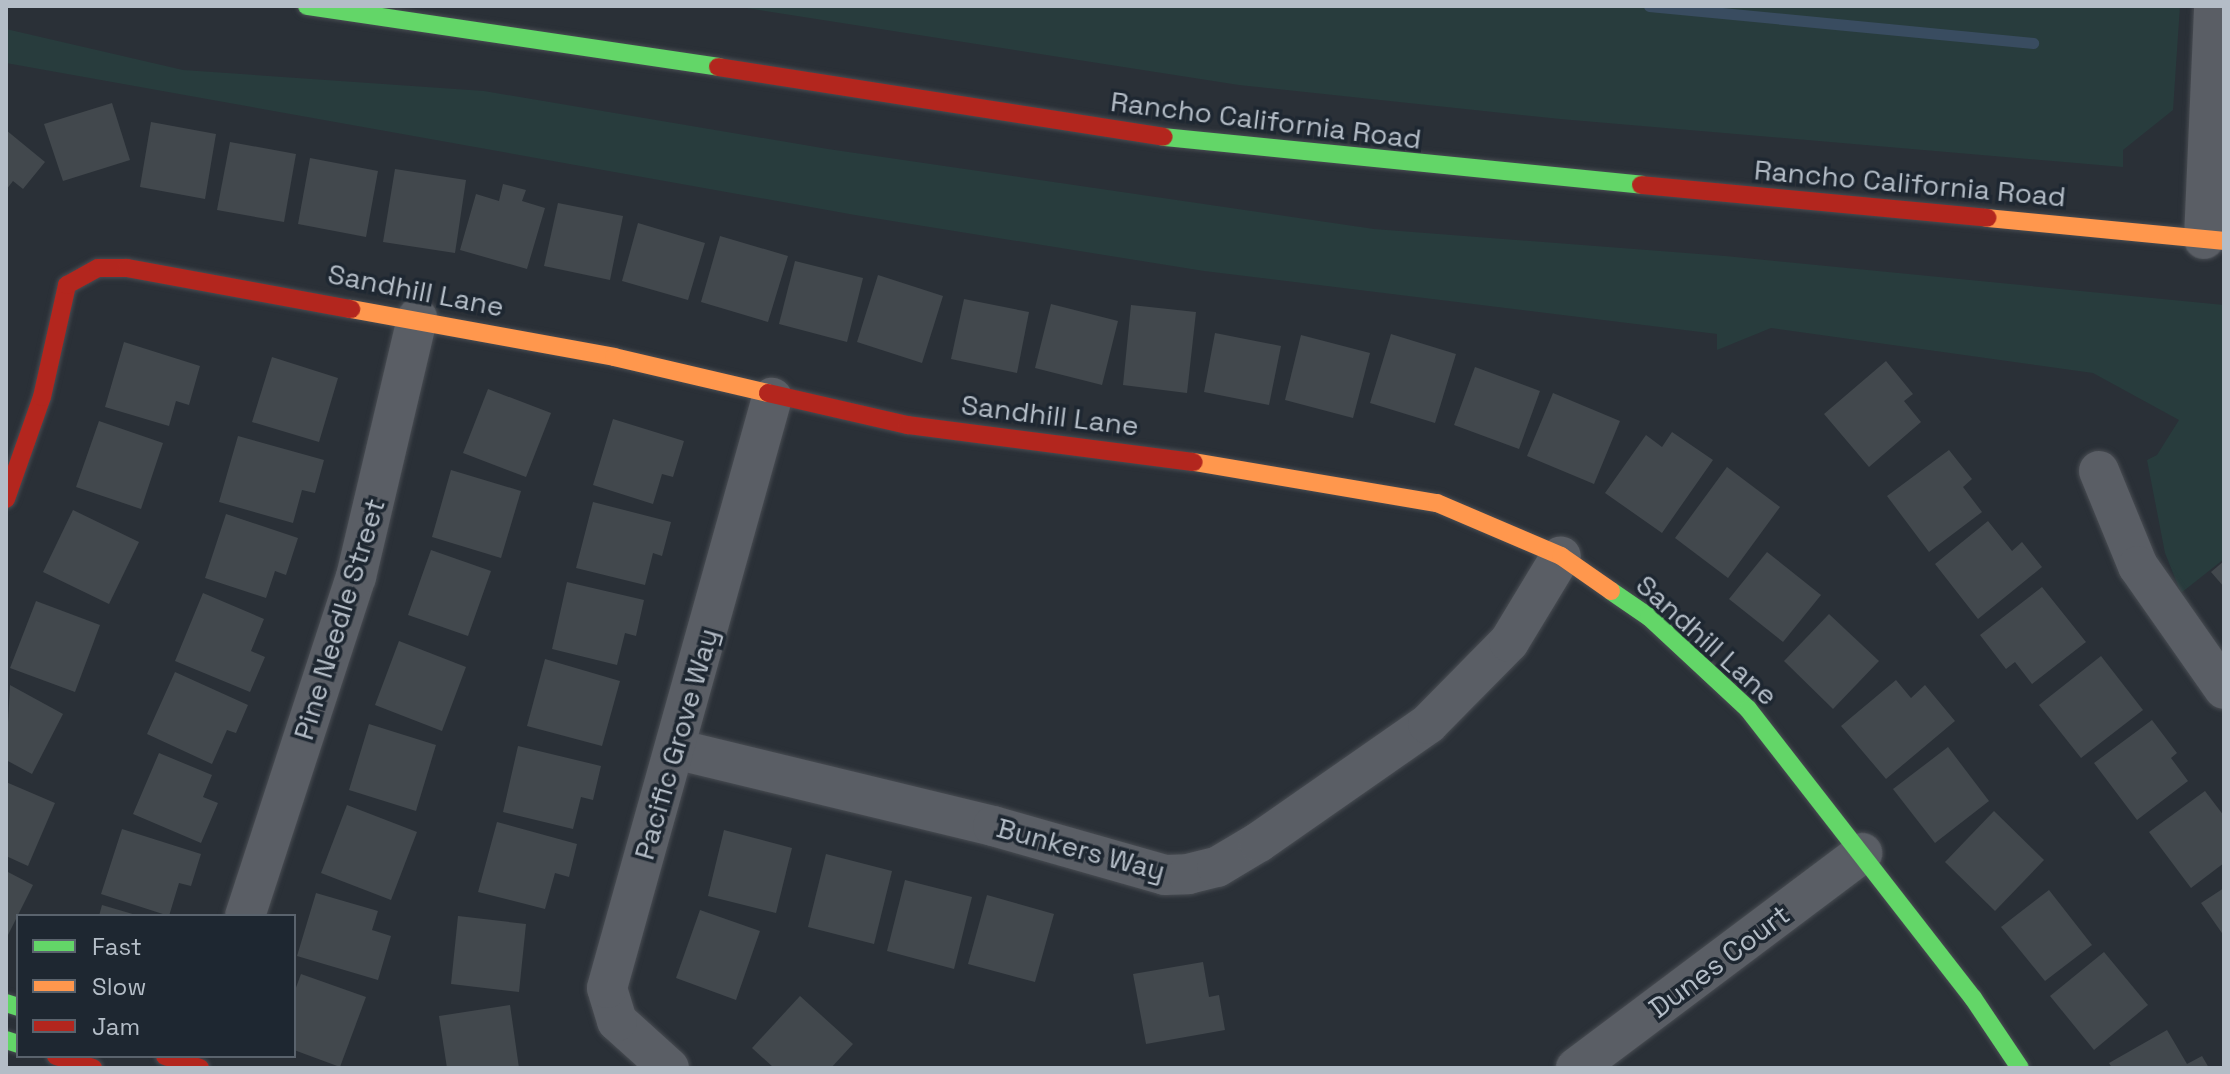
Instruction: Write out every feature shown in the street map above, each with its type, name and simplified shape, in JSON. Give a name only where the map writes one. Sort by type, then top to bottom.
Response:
[{"type":"street","name":"Rancho California Road","points":[[307,6],[625,50],[883,96],[1244,148],[2214,240]]},
{"type":"street","points":[[2214,6],[2214,240]]},
{"type":"street","name":"Sandhill Lane","points":[[6,499],[42,397],[67,285],[98,268],[127,268],[417,318],[614,357],[772,398],[908,425],[1279,473],[1437,503],[1561,556],[1649,617],[1748,709],[1862,853],[2020,1068]]},
{"type":"street","name":"Pine Needle Street","points":[[246,914],[356,577],[417,318]]},
{"type":"street","name":"Pacific Grove Way","points":[[669,1068],[617,1021],[607,988],[772,398]]},
{"type":"street","points":[[2099,471],[2138,566],[2224,689]]},
{"type":"street","name":"Bunkers Way","points":[[675,749],[934,811],[1165,875],[1188,874],[1217,867],[1259,842],[1428,724],[1509,642],[1561,556]]},
{"type":"street","name":"Dunes Court","points":[[1576,1068],[1862,853]]},
{"type":"street","points":[[62,1058],[93,1068]]},
{"type":"green space","points":[[733,6],[2180,6],[2173,110],[2123,150],[2123,167],[1560,119],[1239,85]]},
{"type":"green space","points":[[6,29],[183,70],[484,91],[828,149],[1374,229],[1725,256],[2224,305],[2224,559],[2181,593],[2165,553],[2147,460],[2157,455],[2179,420],[2093,373],[1771,328],[1717,350],[1717,334],[1204,271],[855,215],[6,63]]},
{"type":"building","points":[[112,103],[130,160],[63,181],[44,124]]},
{"type":"building","points":[[151,122],[216,134],[205,199],[140,187]]},
{"type":"building","points":[[6,130],[45,162],[23,189],[13,181],[6,190]]},
{"type":"building","points":[[230,142],[296,154],[284,222],[217,210]]},
{"type":"building","points":[[310,158],[378,171],[366,237],[298,224]]},
{"type":"building","points":[[395,169],[466,180],[455,253],[383,242]]},
{"type":"building","points":[[503,184],[526,190],[522,201],[545,208],[527,269],[460,250],[476,194],[499,201]]},
{"type":"building","points":[[558,203],[623,216],[610,280],[544,266]]},
{"type":"building","points":[[638,223],[705,243],[688,300],[622,281]]},
{"type":"building","points":[[720,236],[788,256],[768,322],[701,302]]},
{"type":"building","points":[[795,261],[863,278],[847,342],[779,324]]},
{"type":"building","points":[[878,275],[943,296],[922,363],[857,342]]},
{"type":"building","points":[[964,299],[1029,312],[1017,373],[951,359]]},
{"type":"building","points":[[1051,304],[1118,321],[1102,385],[1035,368]]},
{"type":"building","points":[[1131,305],[1196,312],[1187,393],[1123,385]]},
{"type":"building","points":[[1215,333],[1281,346],[1269,405],[1204,392]]},
{"type":"building","points":[[1391,334],[1456,354],[1435,423],[1370,403]]},
{"type":"building","points":[[1301,335],[1370,353],[1353,418],[1285,400]]},
{"type":"building","points":[[124,342],[200,366],[189,405],[176,401],[169,426],[105,407]]},
{"type":"building","points":[[272,357],[338,378],[319,442],[252,422]]},
{"type":"building","points":[[1886,361],[1913,394],[1904,401],[1921,422],[1869,467],[1824,414]]},
{"type":"building","points":[[1475,367],[1540,391],[1519,449],[1454,425]]},
{"type":"building","points":[[488,389],[551,413],[526,477],[463,453]]},
{"type":"building","points":[[1553,393],[1620,421],[1594,484],[1527,456]]},
{"type":"building","points":[[613,419],[684,441],[673,477],[662,474],[653,504],[593,485]]},
{"type":"building","points":[[99,421],[163,443],[141,509],[76,487]]},
{"type":"building","points":[[1672,432],[1713,460],[1662,533],[1605,493],[1646,435],[1662,447]]},
{"type":"building","points":[[238,436],[324,460],[315,493],[302,490],[293,523],[219,502]]},
{"type":"building","points":[[1949,450],[1972,479],[1963,487],[1982,512],[1929,552],[1887,496]]},
{"type":"building","points":[[1727,467],[1780,507],[1728,578],[1675,538]]},
{"type":"building","points":[[451,470],[521,491],[501,558],[432,537]]},
{"type":"building","points":[[593,502],[671,522],[662,556],[653,553],[645,585],[576,568]]},
{"type":"building","points":[[73,510],[139,542],[109,604],[43,572]]},
{"type":"building","points":[[226,514],[298,538],[286,575],[275,571],[266,598],[205,578]]},
{"type":"building","points":[[1988,521],[2012,551],[2022,542],[2042,567],[1978,619],[1935,564]]},
{"type":"building","points":[[431,550],[491,571],[468,636],[408,615]]},
{"type":"building","points":[[1767,552],[1821,595],[1783,642],[1729,599]]},
{"type":"building","points":[[2224,561],[2224,587],[2211,572]]},
{"type":"building","points":[[567,582],[644,600],[636,636],[625,633],[617,665],[552,649]]},
{"type":"building","points":[[2042,587],[2086,642],[2032,684],[2015,662],[2006,669],[1980,635]]},
{"type":"building","points":[[203,593],[264,619],[251,651],[265,657],[250,692],[175,661]]},
{"type":"building","points":[[36,601],[100,625],[75,692],[10,668]]},
{"type":"building","points":[[1829,614],[1879,661],[1833,709],[1784,661]]},
{"type":"building","points":[[399,641],[466,667],[442,731],[375,705]]},
{"type":"building","points":[[2101,656],[2143,710],[2081,758],[2039,705]]},
{"type":"building","points":[[545,659],[620,681],[602,746],[527,726]]},
{"type":"building","points":[[175,672],[248,705],[236,733],[227,730],[212,764],[147,734]]},
{"type":"building","points":[[1896,680],[1911,698],[1925,685],[1955,721],[1886,779],[1841,726]]},
{"type":"building","points":[[10,685],[63,714],[32,774],[6,760]]},
{"type":"building","points":[[2152,720],[2177,753],[2171,758],[2188,781],[2137,820],[2094,763]]},
{"type":"building","points":[[369,724],[436,745],[416,811],[349,790]]},
{"type":"building","points":[[518,746],[601,766],[593,800],[581,797],[573,829],[503,812]]},
{"type":"building","points":[[1948,747],[1989,801],[1935,843],[1893,789]]},
{"type":"building","points":[[159,753],[212,775],[203,797],[218,803],[201,843],[133,814]]},
{"type":"building","points":[[6,782],[55,803],[28,866],[6,856]]},
{"type":"building","points":[[2205,791],[2224,816],[2224,863],[2191,888],[2149,832]]},
{"type":"building","points":[[347,805],[417,832],[391,900],[321,873]]},
{"type":"building","points":[[1994,811],[2044,860],[1995,911],[1945,862]]},
{"type":"building","points":[[497,822],[577,844],[569,877],[555,873],[545,909],[478,892]]},
{"type":"building","points":[[122,829],[201,854],[191,886],[179,883],[170,914],[101,894]]},
{"type":"building","points":[[724,830],[792,848],[776,913],[708,896]]},
{"type":"building","points":[[826,854],[892,871],[874,944],[808,927]]},
{"type":"building","points":[[6,871],[33,885],[6,939]]},
{"type":"building","points":[[905,880],[972,897],[954,969],[887,951]]},
{"type":"building","points":[[2224,888],[2224,936],[2201,903]]},
{"type":"building","points":[[2049,890],[2092,945],[2045,981],[2001,927]]},
{"type":"building","points":[[316,893],[378,911],[372,930],[391,936],[378,980],[297,956]]},
{"type":"building","points":[[987,895],[1054,914],[1035,982],[968,964]]},
{"type":"building","points":[[102,905],[133,914],[100,914]]},
{"type":"building","points":[[700,910],[760,931],[736,1000],[676,978]]},
{"type":"building","points":[[458,916],[526,924],[519,992],[451,984]]},
{"type":"building","points":[[2104,952],[2148,1005],[2094,1050],[2050,996]]},
{"type":"building","points":[[1203,962],[1209,997],[1219,995],[1225,1030],[1146,1044],[1133,974]]},
{"type":"building","points":[[301,974],[366,997],[340,1067],[296,1051],[296,988]]},
{"type":"building","points":[[800,996],[853,1044],[831,1068],[774,1068],[752,1048]]},
{"type":"building","points":[[510,1005],[519,1068],[447,1068],[439,1016]]},
{"type":"building","points":[[2167,1030],[2187,1064],[2202,1056],[2209,1068],[2112,1068],[2109,1063]]},
{"type":"waterway","points":[[1649,6],[2033,43]]},
{"type":"traffic: fast","points":[[307,6],[718,67]]},
{"type":"traffic: fast","points":[[1164,137],[1641,185]]},
{"type":"traffic: fast","points":[[1611,591],[1649,617],[1748,709],[1973,998],[2020,1068]]},
{"type":"traffic: fast","points":[[6,1003],[16,1006]]},
{"type":"traffic: fast","points":[[6,1040],[16,1043]]},
{"type":"traffic: slow","points":[[1987,218],[2224,241]]},
{"type":"traffic: slow","points":[[351,309],[614,357],[768,393]]},
{"type":"traffic: slow","points":[[1194,462],[1437,503],[1561,556],[1611,591]]},
{"type":"traffic: jam","points":[[718,67],[1164,137]]},
{"type":"traffic: jam","points":[[1641,185],[1987,218]]},
{"type":"traffic: jam","points":[[6,499],[42,397],[67,285],[98,268],[127,268],[351,309]]},
{"type":"traffic: jam","points":[[768,393],[908,425],[1194,462]]},
{"type":"traffic: jam","points":[[62,1058],[93,1068]]},
{"type":"traffic: jam","points":[[171,1058],[200,1068]]}]
